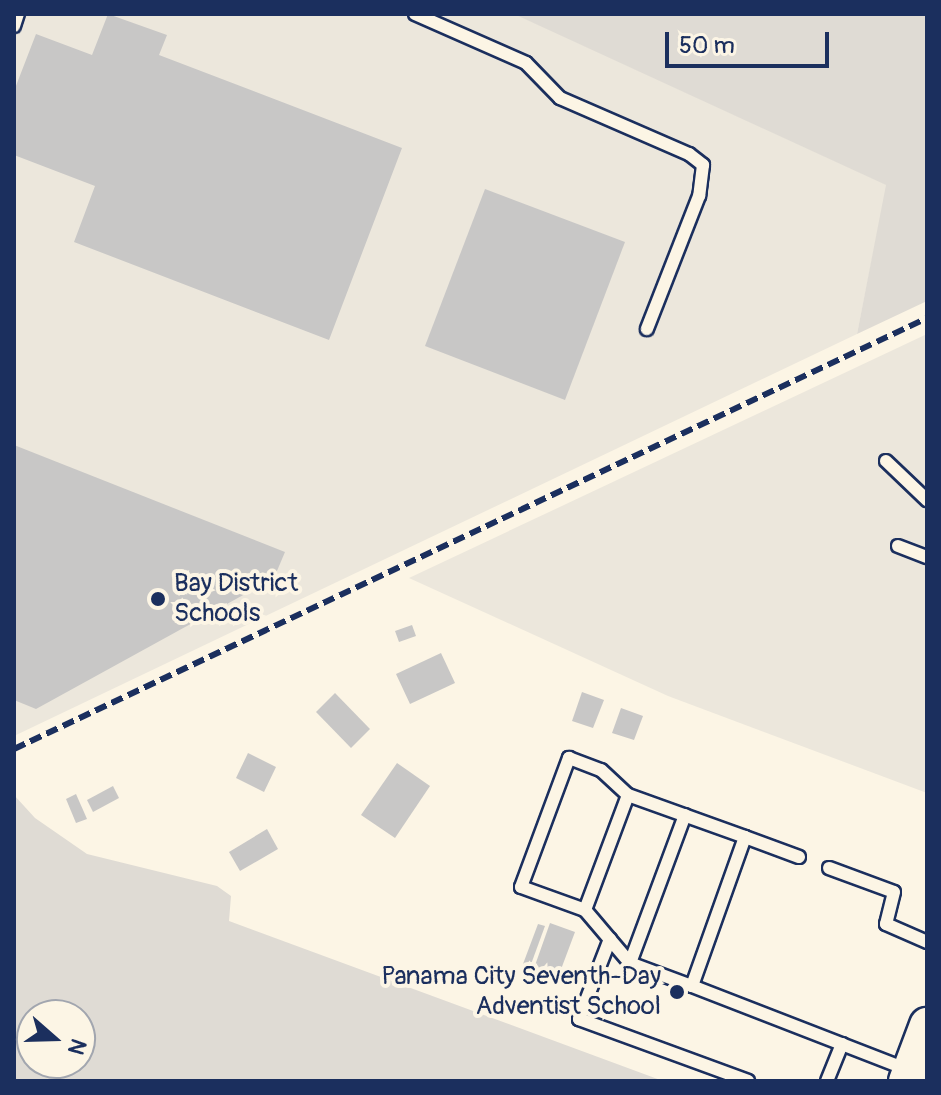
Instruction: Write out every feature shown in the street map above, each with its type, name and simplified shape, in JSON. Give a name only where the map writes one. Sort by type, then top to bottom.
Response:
[{"type":"main road","points":[[908,1076],[927,1025]]},
{"type":"lane","points":[[14,26],[18,14]]},
{"type":"lane","points":[[415,14],[526,63],[560,98],[689,154],[703,165],[699,196],[647,329]]},
{"type":"lane","points":[[886,461],[927,500]]},
{"type":"lane","points":[[898,546],[927,557]]},
{"type":"lane","points":[[799,857],[628,795],[601,770],[569,758],[521,887],[585,910],[630,963],[842,1044],[908,1076]]},
{"type":"lane","points":[[585,910],[628,795]]},
{"type":"lane","points":[[630,963],[685,815]]},
{"type":"lane","points":[[692,986],[745,837]]},
{"type":"lane","points":[[829,868],[894,892],[886,924],[927,942]]},
{"type":"lane","points":[[610,939],[579,1019],[748,1081]]},
{"type":"lane","points":[[827,1081],[842,1044]]},
{"type":"shaded area","points":[[14,14],[514,14],[887,185],[857,334],[14,736]]},
{"type":"shaded area","points":[[514,14],[927,14],[927,301],[857,334],[886,185]]},
{"type":"shaded area","points":[[927,334],[927,793],[668,696],[409,578]]},
{"type":"shaded area","points":[[14,795],[35,818],[87,854],[217,886],[231,896],[229,921],[663,1081],[14,1081]]},
{"type":"building","points":[[108,14],[167,35],[159,55],[402,148],[329,340],[74,242],[95,186],[14,155],[14,91],[36,34],[92,55]]},
{"type":"building","points":[[485,189],[625,242],[565,400],[425,346]]},
{"type":"building","points":[[14,445],[285,552],[274,578],[36,709],[14,700]]},
{"type":"building","points":[[412,625],[416,636],[399,642],[395,631]]},
{"type":"building","points":[[441,653],[455,683],[410,704],[396,674]]},
{"type":"building","points":[[582,692],[604,700],[593,728],[572,721]]},
{"type":"building","points":[[335,693],[370,729],[351,748],[316,712]]},
{"type":"building","points":[[621,708],[643,716],[634,740],[612,733]]},
{"type":"building","points":[[248,753],[276,767],[264,792],[236,778]]},
{"type":"building","points":[[397,763],[430,786],[395,838],[361,815]]},
{"type":"building","points":[[113,786],[119,798],[93,812],[87,800]]},
{"type":"building","points":[[76,794],[87,819],[76,823],[66,799]]},
{"type":"building","points":[[267,829],[278,849],[240,871],[229,852]]},
{"type":"building","points":[[550,923],[575,932],[557,980],[533,971]]},
{"type":"building","points":[[538,924],[545,926],[530,967],[523,964]]},
{"type":"railway","points":[[14,749],[927,318]]},
{"type":"place","name":"Bay District Schools","points":[[158,599]]},
{"type":"place","name":"Panama City Seventh-Day Adventist School","points":[[677,992]]}]
